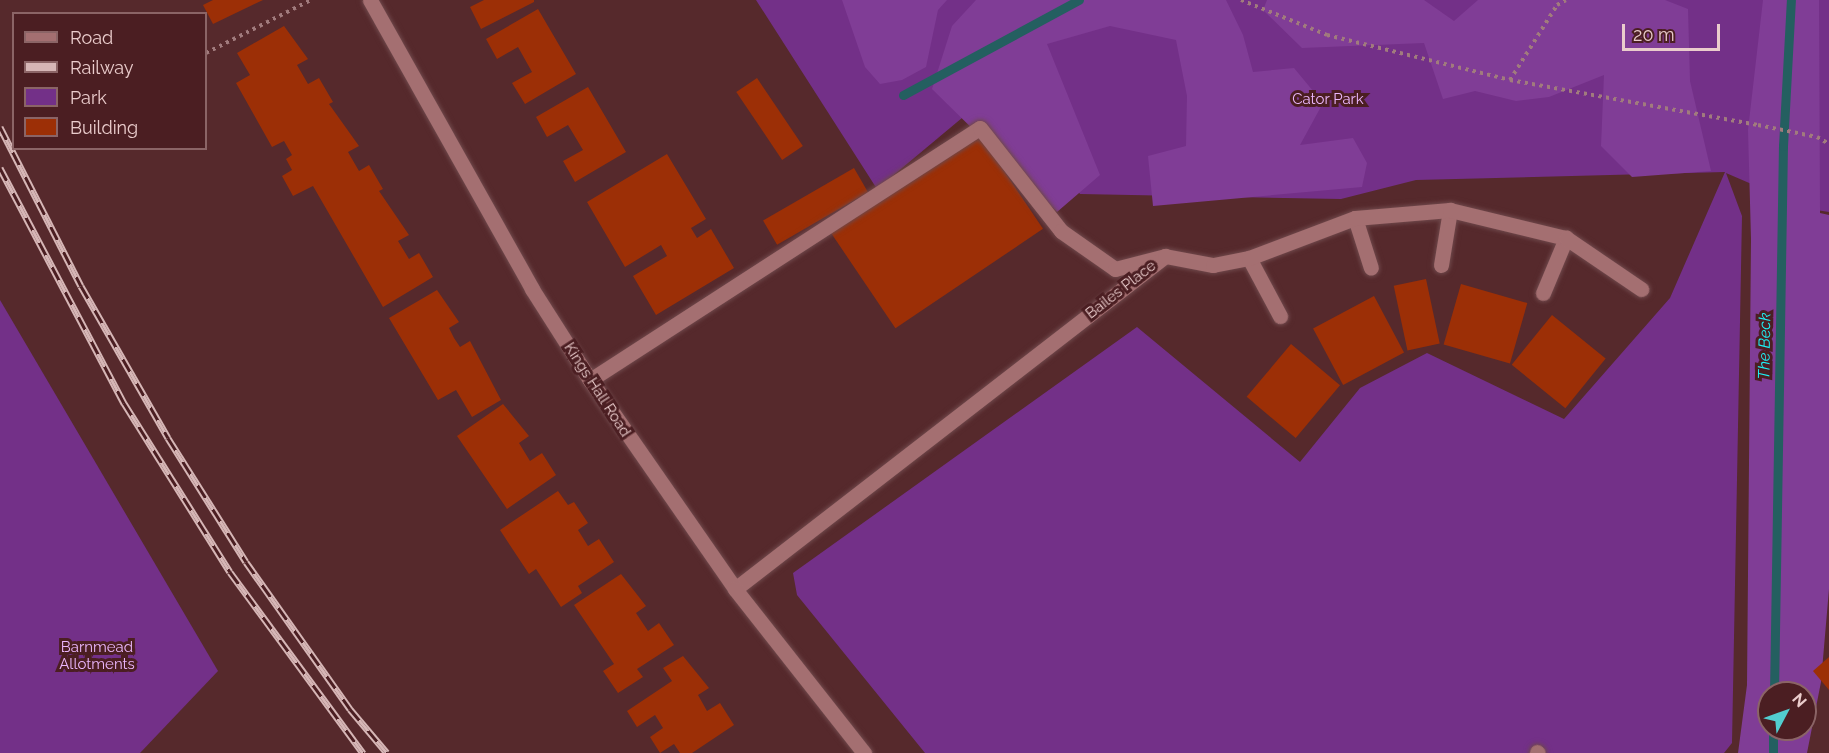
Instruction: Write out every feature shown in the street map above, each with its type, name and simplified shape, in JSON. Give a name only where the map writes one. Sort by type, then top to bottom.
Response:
[{"type":"street","name":"Kings Hall Road","points":[[370,0],[532,289],[590,380],[735,589],[864,753]]},
{"type":"street","points":[[590,380],[980,128],[1062,231],[1114,269],[1165,256]]},
{"type":"street","points":[[1441,265],[1450,210]]},
{"type":"street","name":"Bailes Place","points":[[735,589],[1165,256],[1213,265],[1249,258],[1355,218],[1450,210],[1566,238],[1641,289]]},
{"type":"street","points":[[1355,218],[1371,268]]},
{"type":"street","points":[[1543,293],[1566,238]]},
{"type":"street","points":[[1249,258],[1280,316]]},
{"type":"path","points":[[207,52],[311,0]]},
{"type":"path","points":[[1241,2],[1247,0]]},
{"type":"path","points":[[1510,80],[1557,5],[1566,0]]},
{"type":"path","points":[[1241,2],[1327,35],[1510,80],[1758,125],[1817,137],[1828,142]]},
{"type":"green space","name":"Cator Park","points":[[756,0],[1829,0],[1829,212],[1810,209],[1726,173],[1742,216],[1732,743],[1724,753],[925,753],[797,595],[793,573],[1137,327],[1300,462],[1360,388],[1427,353],[1564,419],[1670,298],[1725,172],[1416,180],[1341,199],[1080,194],[1005,82],[877,189]]},
{"type":"green space","name":"Barnmead Allotments","points":[[0,300],[218,671],[140,753],[0,753]]},
{"type":"shaded area","points":[[842,0],[947,0],[938,10],[926,67],[902,80],[880,84],[865,67]]},
{"type":"shaded area","points":[[976,0],[1226,0],[1243,35],[1253,72],[1294,68],[1323,103],[1300,145],[1353,138],[1367,163],[1362,187],[1153,206],[1148,156],[1186,146],[1187,96],[1176,40],[1110,26],[1047,44],[1100,175],[1057,212],[932,89],[952,26]]},
{"type":"shaded area","points":[[1267,0],[1424,0],[1454,21],[1478,0],[1665,0],[1688,9],[1690,81],[1711,171],[1632,177],[1601,146],[1604,75],[1549,97],[1516,101],[1475,91],[1443,99],[1424,43],[1302,48],[1263,10]]},
{"type":"shaded area","points":[[1763,0],[1819,0],[1820,213],[1829,215],[1829,589],[1821,682],[1817,702],[1817,681],[1757,681],[1757,741],[1809,741],[1807,753],[1738,753],[1747,685],[1751,239],[1748,130]]},
{"type":"building","points":[[213,0],[263,0],[213,24],[203,5]]},
{"type":"building","points":[[484,0],[534,0],[534,2],[481,29],[470,7]]},
{"type":"building","points":[[538,9],[576,74],[525,104],[512,83],[532,72],[518,47],[497,59],[486,39]]},
{"type":"building","points":[[284,26],[308,59],[297,65],[308,84],[319,78],[333,102],[329,104],[359,146],[348,152],[359,171],[369,165],[383,189],[379,191],[409,235],[398,241],[409,259],[419,253],[433,277],[383,307],[313,186],[293,196],[282,176],[292,170],[286,159],[292,155],[284,141],[272,147],[236,83],[250,75],[237,53]]},
{"type":"building","points":[[757,78],[803,146],[782,160],[736,92]]},
{"type":"building","points":[[588,87],[626,152],[575,182],[563,161],[583,150],[568,125],[547,137],[536,117]]},
{"type":"building","points":[[977,131],[1043,229],[895,328],[829,231]]},
{"type":"building","points":[[667,154],[706,219],[691,228],[697,238],[711,229],[734,268],[656,315],[633,276],[667,256],[661,245],[625,267],[587,202]]},
{"type":"building","points":[[854,168],[868,192],[777,245],[763,220]]},
{"type":"building","points":[[1426,279],[1440,344],[1407,350],[1394,286]]},
{"type":"building","points":[[1461,284],[1527,303],[1510,364],[1444,345]]},
{"type":"building","points":[[437,290],[459,322],[449,328],[454,338],[460,347],[470,341],[501,400],[472,417],[456,390],[438,400],[389,318]]},
{"type":"building","points":[[1374,296],[1404,353],[1343,385],[1313,328]]},
{"type":"building","points":[[1552,315],[1606,358],[1565,408],[1512,365]]},
{"type":"building","points":[[1291,344],[1340,385],[1296,438],[1247,397]]},
{"type":"building","points":[[503,404],[529,436],[519,443],[530,461],[542,453],[556,475],[507,509],[457,436]]},
{"type":"building","points":[[558,491],[568,505],[574,502],[588,523],[578,530],[588,546],[599,539],[614,562],[578,586],[582,593],[561,607],[536,569],[529,574],[500,530]]},
{"type":"building","points":[[621,574],[646,606],[636,613],[648,631],[659,623],[674,645],[637,669],[643,677],[618,693],[603,671],[614,664],[574,605]]},
{"type":"building","points":[[683,656],[709,688],[698,695],[707,711],[720,703],[734,725],[692,753],[680,753],[674,744],[660,753],[650,737],[663,728],[655,715],[637,727],[627,711],[672,681],[663,668]]},
{"type":"building","points":[[1829,657],[1829,690],[1813,671]]},
{"type":"waterway","points":[[903,95],[1079,0]]},
{"type":"waterway","name":"The Beck","points":[[1774,681],[1783,146],[1791,0]]},
{"type":"waterway","name":"The Beck","points":[[1773,741],[1773,753]]},
{"type":"railway","points":[[0,127],[81,286],[168,438],[246,562],[350,709],[387,753]]},
{"type":"railway","points":[[0,168],[124,403],[230,572],[363,753]]}]
